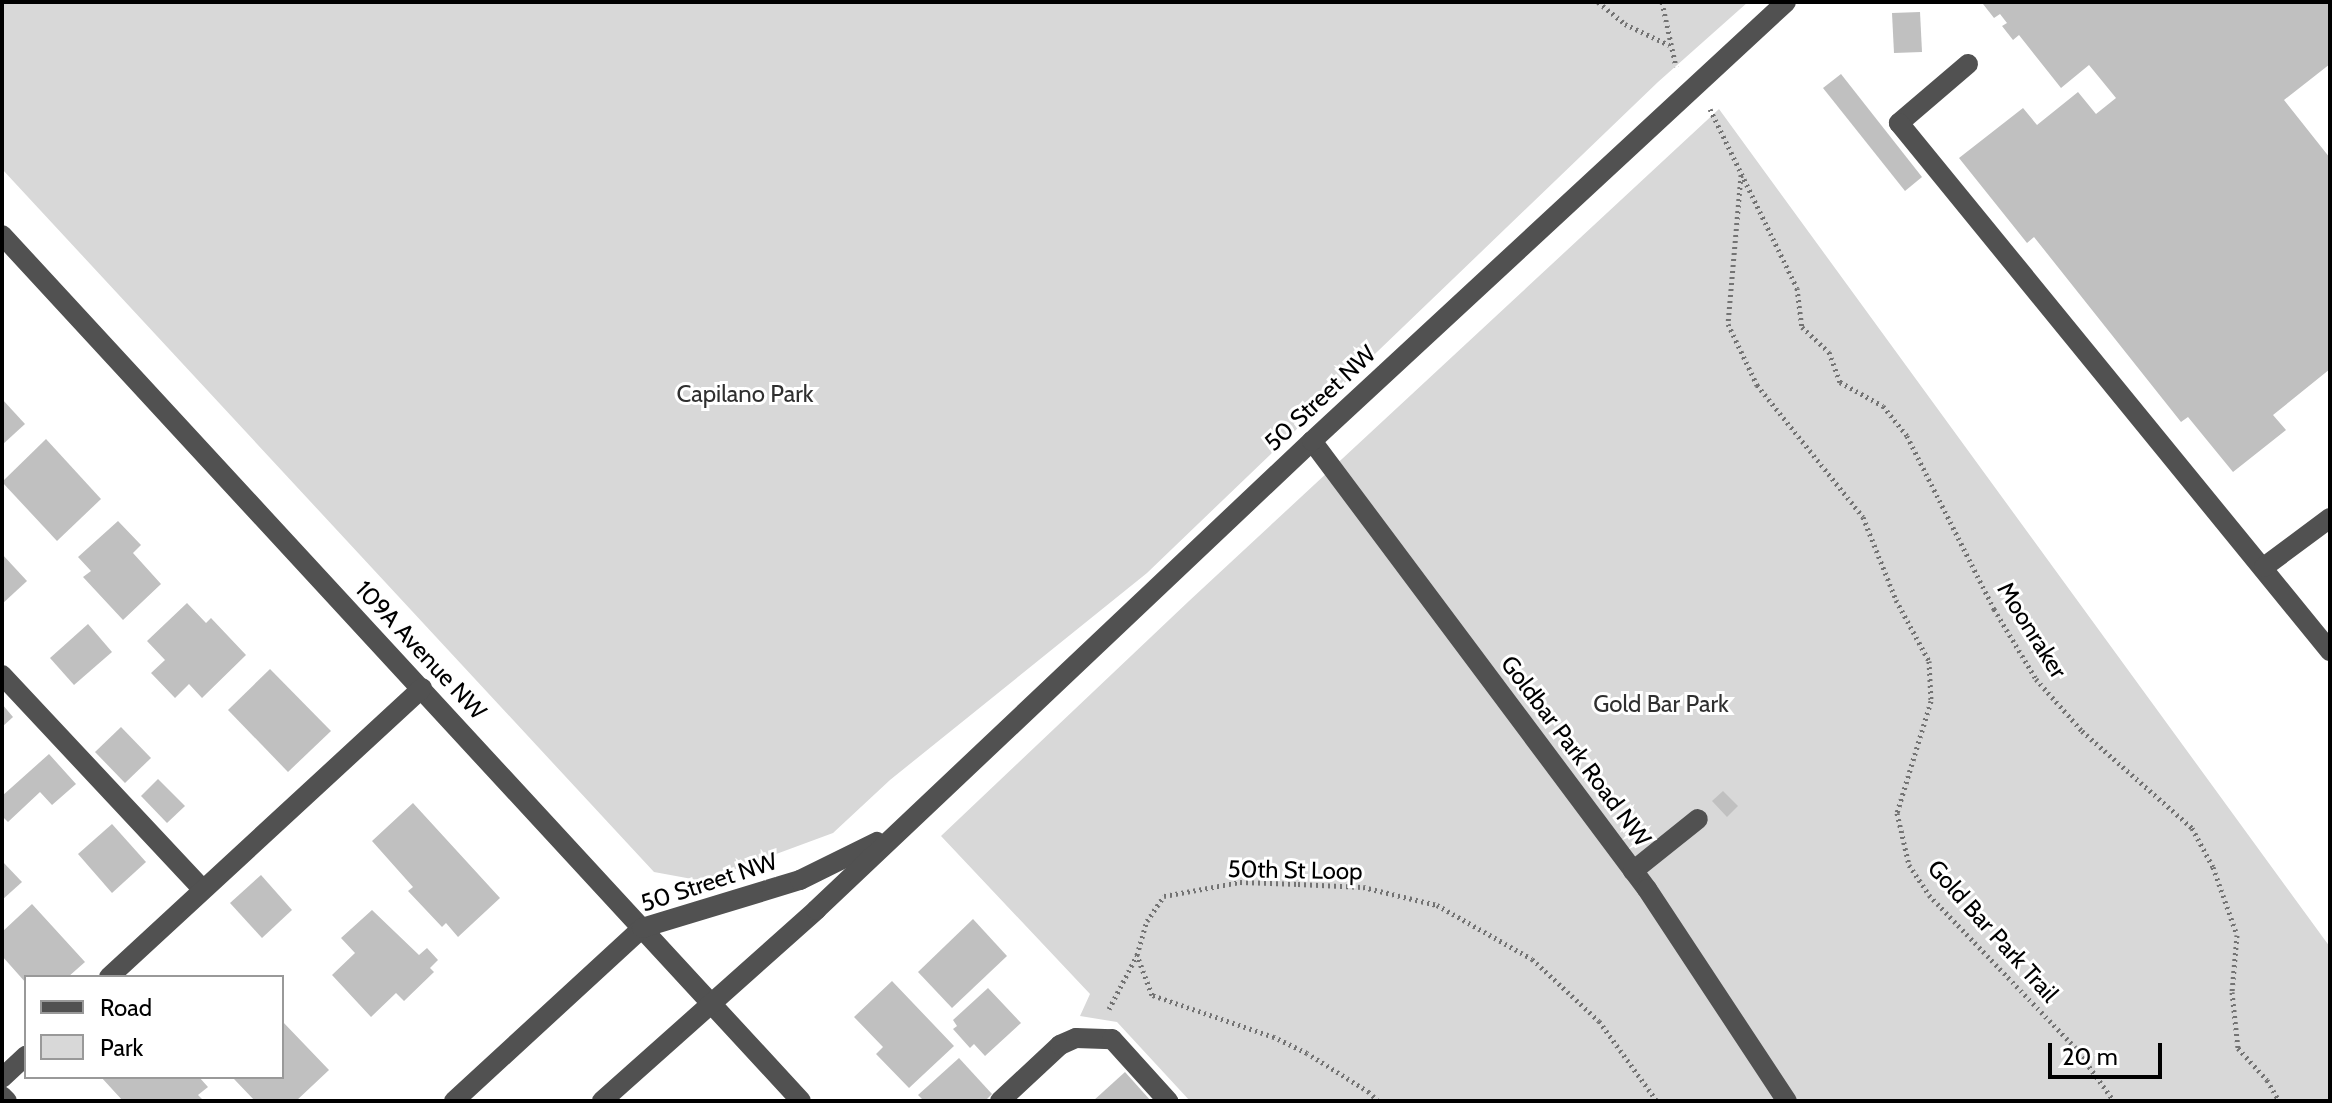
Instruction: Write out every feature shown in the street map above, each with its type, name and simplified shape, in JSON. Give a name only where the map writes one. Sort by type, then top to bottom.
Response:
[{"type":"street","name":"50 Street NW","points":[[602,1101],[816,910],[1312,441],[1786,2]]},
{"type":"street","points":[[1968,64],[1899,123],[2330,651]]},
{"type":"street","name":"109A Avenue NW","points":[[2,235],[801,1101]]},
{"type":"street","name":"Goldbar Park Road NW","points":[[1312,441],[1633,871],[1787,1101]]},
{"type":"street","points":[[2264,567],[2330,518]]},
{"type":"street","points":[[2,675],[202,889]]},
{"type":"street","points":[[111,975],[422,688]]},
{"type":"street","points":[[1633,871],[1698,819]]},
{"type":"street","name":"50 Street NW","points":[[454,1101],[642,928],[800,880],[892,835]]},
{"type":"street","points":[[1000,1101],[1060,1045],[1076,1038],[1112,1039],[1168,1101]]},
{"type":"street","points":[[2,1078],[24,1058]]},
{"type":"street","points":[[2,1096],[7,1101]]},
{"type":"path","points":[[1598,2],[1625,24],[1670,46],[1662,2]]},
{"type":"path","name":"Gold Bar Park Trail","points":[[1715,114],[1741,170],[1739,224],[1728,324],[1757,385],[1863,517],[1896,600],[1929,661],[1931,701],[1897,813],[1909,865],[1929,895],[2075,1047],[2114,1101]]},
{"type":"path","name":"Moonraker","points":[[1741,170],[1754,206],[1797,288],[1802,327],[1829,352],[1840,382],[1883,406],[1907,436],[1994,609],[2036,679],[2082,731],[2192,828],[2213,867],[2237,935],[2232,992],[2238,1048],[2267,1080],[2279,1101]]},
{"type":"path","name":"50th St Loop","points":[[1137,955],[1147,921],[1164,896],[1200,888],[1240,882],[1363,887],[1437,905],[1532,959],[1599,1021],[1657,1101]]},
{"type":"path","points":[[1094,1038],[1137,955]]},
{"type":"path","points":[[1137,955],[1152,995],[1274,1037],[1307,1053],[1369,1092],[1378,1101]]},
{"type":"green space","name":"Capilano Park","points":[[2,2],[1748,2],[1658,82],[1147,573],[890,780],[833,833],[703,881],[654,872],[2,169]]},
{"type":"green space","name":"Gold Bar Park","points":[[1719,109],[2330,947],[2330,1101],[1190,1101],[1117,1022],[1080,1016],[1090,994],[941,836]]},
{"type":"building","points":[[2330,2],[2330,64],[2284,100],[2330,158],[2330,369],[2273,415],[2286,430],[2233,472],[2188,417],[2181,422],[2034,237],[2027,243],[1959,158],[2023,108],[2037,125],[2078,92],[2096,114],[2116,98],[2089,65],[2061,88],[2019,35],[2013,40],[2002,26],[2007,23],[2000,14],[1994,18],[1983,4]]},
{"type":"building","points":[[1920,12],[1922,52],[1894,53],[1892,13]]},
{"type":"building","points":[[1841,74],[1922,177],[1905,191],[1823,88]]},
{"type":"building","points":[[2,399],[25,424],[2,445]]},
{"type":"building","points":[[46,439],[101,499],[57,541],[2,482]]},
{"type":"building","points":[[118,521],[141,545],[133,553],[161,584],[123,620],[83,577],[91,571],[78,557]]},
{"type":"building","points":[[2,554],[27,581],[2,604]]},
{"type":"building","points":[[187,603],[206,623],[211,618],[246,655],[202,698],[189,684],[175,698],[151,673],[165,660],[147,641]]},
{"type":"building","points":[[88,624],[112,652],[74,685],[50,658]]},
{"type":"building","points":[[270,669],[331,731],[288,772],[228,710]]},
{"type":"building","points":[[2,704],[13,717],[2,727]]},
{"type":"building","points":[[121,727],[151,758],[125,783],[95,752]]},
{"type":"building","points":[[49,754],[76,784],[52,805],[40,792],[8,822],[2,816],[2,796]]},
{"type":"building","points":[[158,779],[185,806],[167,823],[141,796]]},
{"type":"building","points":[[1723,791],[1738,806],[1727,817],[1712,801]]},
{"type":"building","points":[[413,803],[500,898],[458,937],[446,923],[442,927],[408,891],[413,887],[372,841]]},
{"type":"building","points":[[112,824],[146,862],[112,893],[78,854]]},
{"type":"building","points":[[2,861],[22,882],[2,900]]},
{"type":"building","points":[[261,875],[292,910],[262,938],[230,903]]},
{"type":"building","points":[[32,904],[85,962],[70,975],[24,975],[24,981],[2,956],[2,932]]},
{"type":"building","points":[[372,910],[419,955],[427,948],[438,960],[430,968],[434,972],[404,1001],[396,993],[371,1017],[332,975],[355,953],[341,938]]},
{"type":"building","points":[[973,919],[1007,956],[952,1008],[918,972]]},
{"type":"building","points":[[892,981],[954,1046],[909,1088],[876,1054],[883,1047],[854,1017]]},
{"type":"building","points":[[988,988],[1021,1023],[985,1056],[974,1044],[970,1048],[953,1029],[957,1026],[953,1020]]},
{"type":"building","points":[[284,1023],[329,1070],[296,1101],[255,1101],[234,1079],[284,1079]]},
{"type":"building","points":[[959,1058],[992,1094],[985,1101],[924,1101],[918,1095]]},
{"type":"building","points":[[1125,1072],[1151,1101],[1093,1101]]},
{"type":"building","points":[[103,1079],[201,1079],[208,1087],[198,1095],[204,1101],[123,1101]]}]
